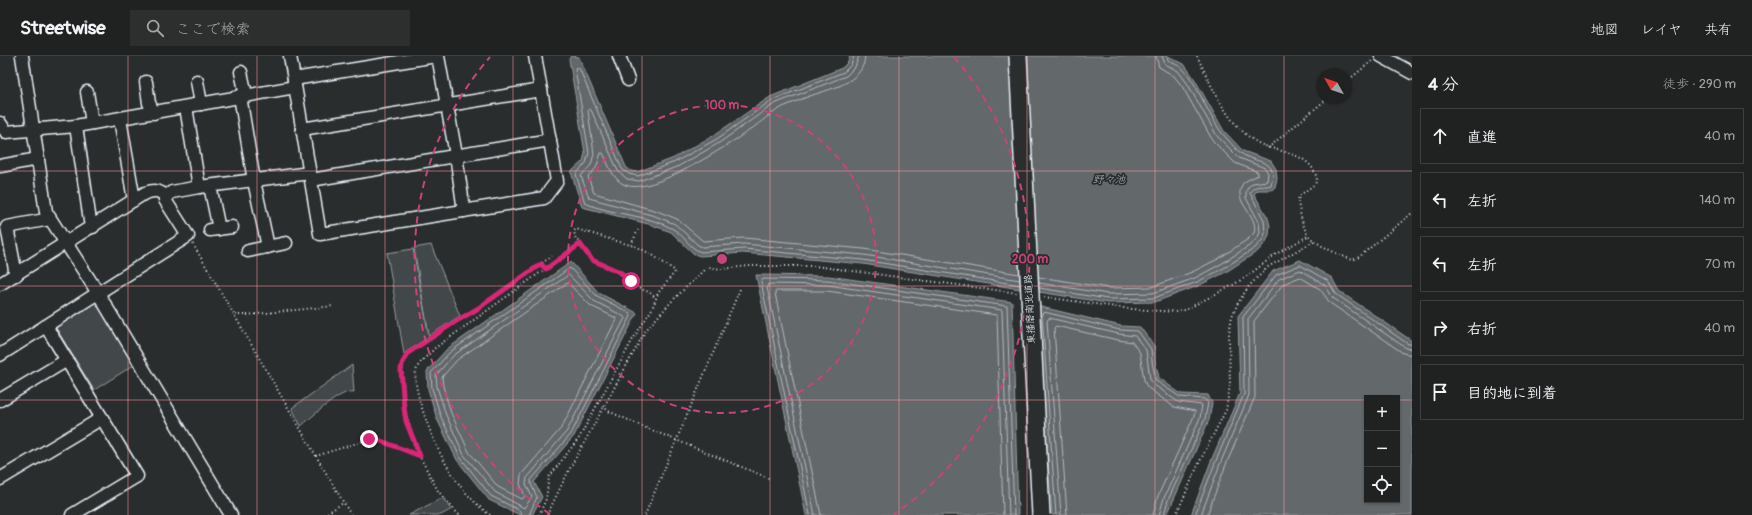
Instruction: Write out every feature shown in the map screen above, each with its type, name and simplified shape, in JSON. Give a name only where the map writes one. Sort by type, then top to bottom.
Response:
[{"type":"highway","name":"東播磨南北道路","points":[[1008,56],[1029,515]]},
{"type":"highway","name":"東播磨南北道路","points":[[1018,56],[1041,515]]},
{"type":"street","points":[[22,56],[35,130],[46,212],[98,293],[231,515]]},
{"type":"street","points":[[290,56],[320,234],[544,198],[557,181],[535,56]]},
{"type":"street","points":[[0,123],[6,132],[76,126],[243,96],[295,83],[437,56],[456,155],[464,211]]},
{"type":"street","points":[[619,56],[628,80]]},
{"type":"street","points":[[1378,57],[1412,73]]},
{"type":"street","points":[[241,72],[254,181],[268,247]]},
{"type":"street","points":[[197,81],[201,104]]},
{"type":"street","points":[[146,82],[149,103],[154,113]]},
{"type":"street","points":[[302,129],[541,90]]},
{"type":"street","points":[[87,92],[92,123]]},
{"type":"street","points":[[186,107],[214,230],[232,226]]},
{"type":"street","points":[[120,119],[134,200]]},
{"type":"street","points":[[76,126],[90,221],[94,227]]},
{"type":"street","points":[[166,196],[172,192],[204,187],[254,181],[310,177],[550,140]]},
{"type":"street","points":[[0,166],[38,159]]},
{"type":"street","points":[[0,284],[94,227],[146,193],[155,190],[166,196]]},
{"type":"street","points":[[0,355],[188,236],[165,200],[166,196]]},
{"type":"street","points":[[16,275],[7,227],[50,219]]},
{"type":"street","points":[[248,252],[286,243]]},
{"type":"street","points":[[46,326],[136,476],[72,515]]},
{"type":"street","points":[[0,400],[67,360]]},
{"type":"street","points":[[0,479],[102,418]]},
{"type":"path","points":[[1197,56],[1211,88],[1232,118],[1250,138],[1268,148],[1304,159],[1312,167],[1317,180],[1298,196],[1298,201],[1308,236],[1314,241],[1343,257],[1353,260],[1359,257],[1412,213]]},
{"type":"path","points":[[1352,77],[1378,57]]},
{"type":"path","points":[[1268,148],[1321,104]]},
{"type":"path","points":[[539,515],[546,499],[549,476],[579,438],[633,339],[652,309],[658,293],[674,275],[674,270],[644,249],[575,230],[575,237],[592,260],[620,272],[635,287],[649,292],[656,298]]},
{"type":"path","points":[[631,245],[638,230]]},
{"type":"path","points":[[188,236],[351,515]]},
{"type":"path","points":[[1043,296],[1131,309],[1177,312],[1188,309],[1233,285],[1276,254],[1308,236]]},
{"type":"path","points":[[1176,515],[1199,463],[1226,410],[1230,385],[1229,333],[1232,316],[1238,303],[1249,286],[1268,267],[1314,241]]},
{"type":"path","points":[[490,515],[480,508],[440,455],[429,429],[418,394],[416,372],[418,367],[435,348],[580,244]]},
{"type":"path","points":[[459,515],[438,490],[420,456],[406,421],[401,370],[405,358],[426,341],[477,309],[552,256]]},
{"type":"path","points":[[541,264],[546,269]]},
{"type":"path","points":[[547,515],[603,406],[646,330],[672,301],[707,267],[722,269],[749,266],[815,266],[1012,292]]},
{"type":"path","points":[[645,515],[740,289]]},
{"type":"path","points":[[235,315],[334,306]]},
{"type":"path","points":[[603,406],[608,411],[771,479]]},
{"type":"path","points":[[316,456],[373,438],[420,456]]},
{"type":"path","points":[[324,515],[343,503]]},
{"type":"shaded area","points":[[431,245],[460,316],[429,336],[414,248]]},
{"type":"shaded area","points":[[413,249],[429,337],[404,354],[387,253]]},
{"type":"shaded area","points":[[97,296],[137,363],[94,390],[53,323]]},
{"type":"shaded area","points":[[352,365],[354,392],[342,394],[301,426],[292,408]]},
{"type":"shaded area","points":[[442,498],[452,509],[441,515],[409,515]]},
{"type":"water","name":"野々池","points":[[571,56],[579,57],[626,167],[631,171],[637,172],[674,158],[714,135],[770,97],[842,68],[848,62],[850,56],[1168,56],[1184,64],[1194,78],[1224,131],[1243,151],[1271,161],[1276,169],[1277,179],[1275,187],[1272,190],[1258,190],[1254,194],[1268,218],[1270,226],[1269,235],[1266,242],[1258,251],[1226,272],[1198,286],[1155,302],[1108,303],[863,264],[743,253],[700,256],[694,254],[671,232],[652,225],[582,207],[571,172],[583,161],[585,153],[569,59]]},
{"type":"water","points":[[1300,260],[1332,278],[1339,291],[1412,341],[1412,515],[1191,515],[1211,461],[1240,393],[1238,316],[1273,271]]},
{"type":"water","points":[[571,262],[599,293],[637,313],[574,436],[534,482],[542,497],[532,515],[520,515],[489,500],[457,460],[437,419],[428,389],[427,371],[447,349]]},
{"type":"water","points":[[756,275],[828,276],[1012,302],[1018,515],[806,515]]},
{"type":"water","points":[[1037,306],[1121,326],[1140,327],[1155,347],[1155,360],[1159,378],[1181,394],[1208,395],[1212,403],[1209,420],[1167,515],[1052,515]]},
{"type":"route","points":[[369,439],[376,439],[420,456],[406,421],[404,408],[401,370],[402,364],[408,353],[477,309],[541,264],[546,269],[580,244],[592,260],[620,272],[631,281]]}]
